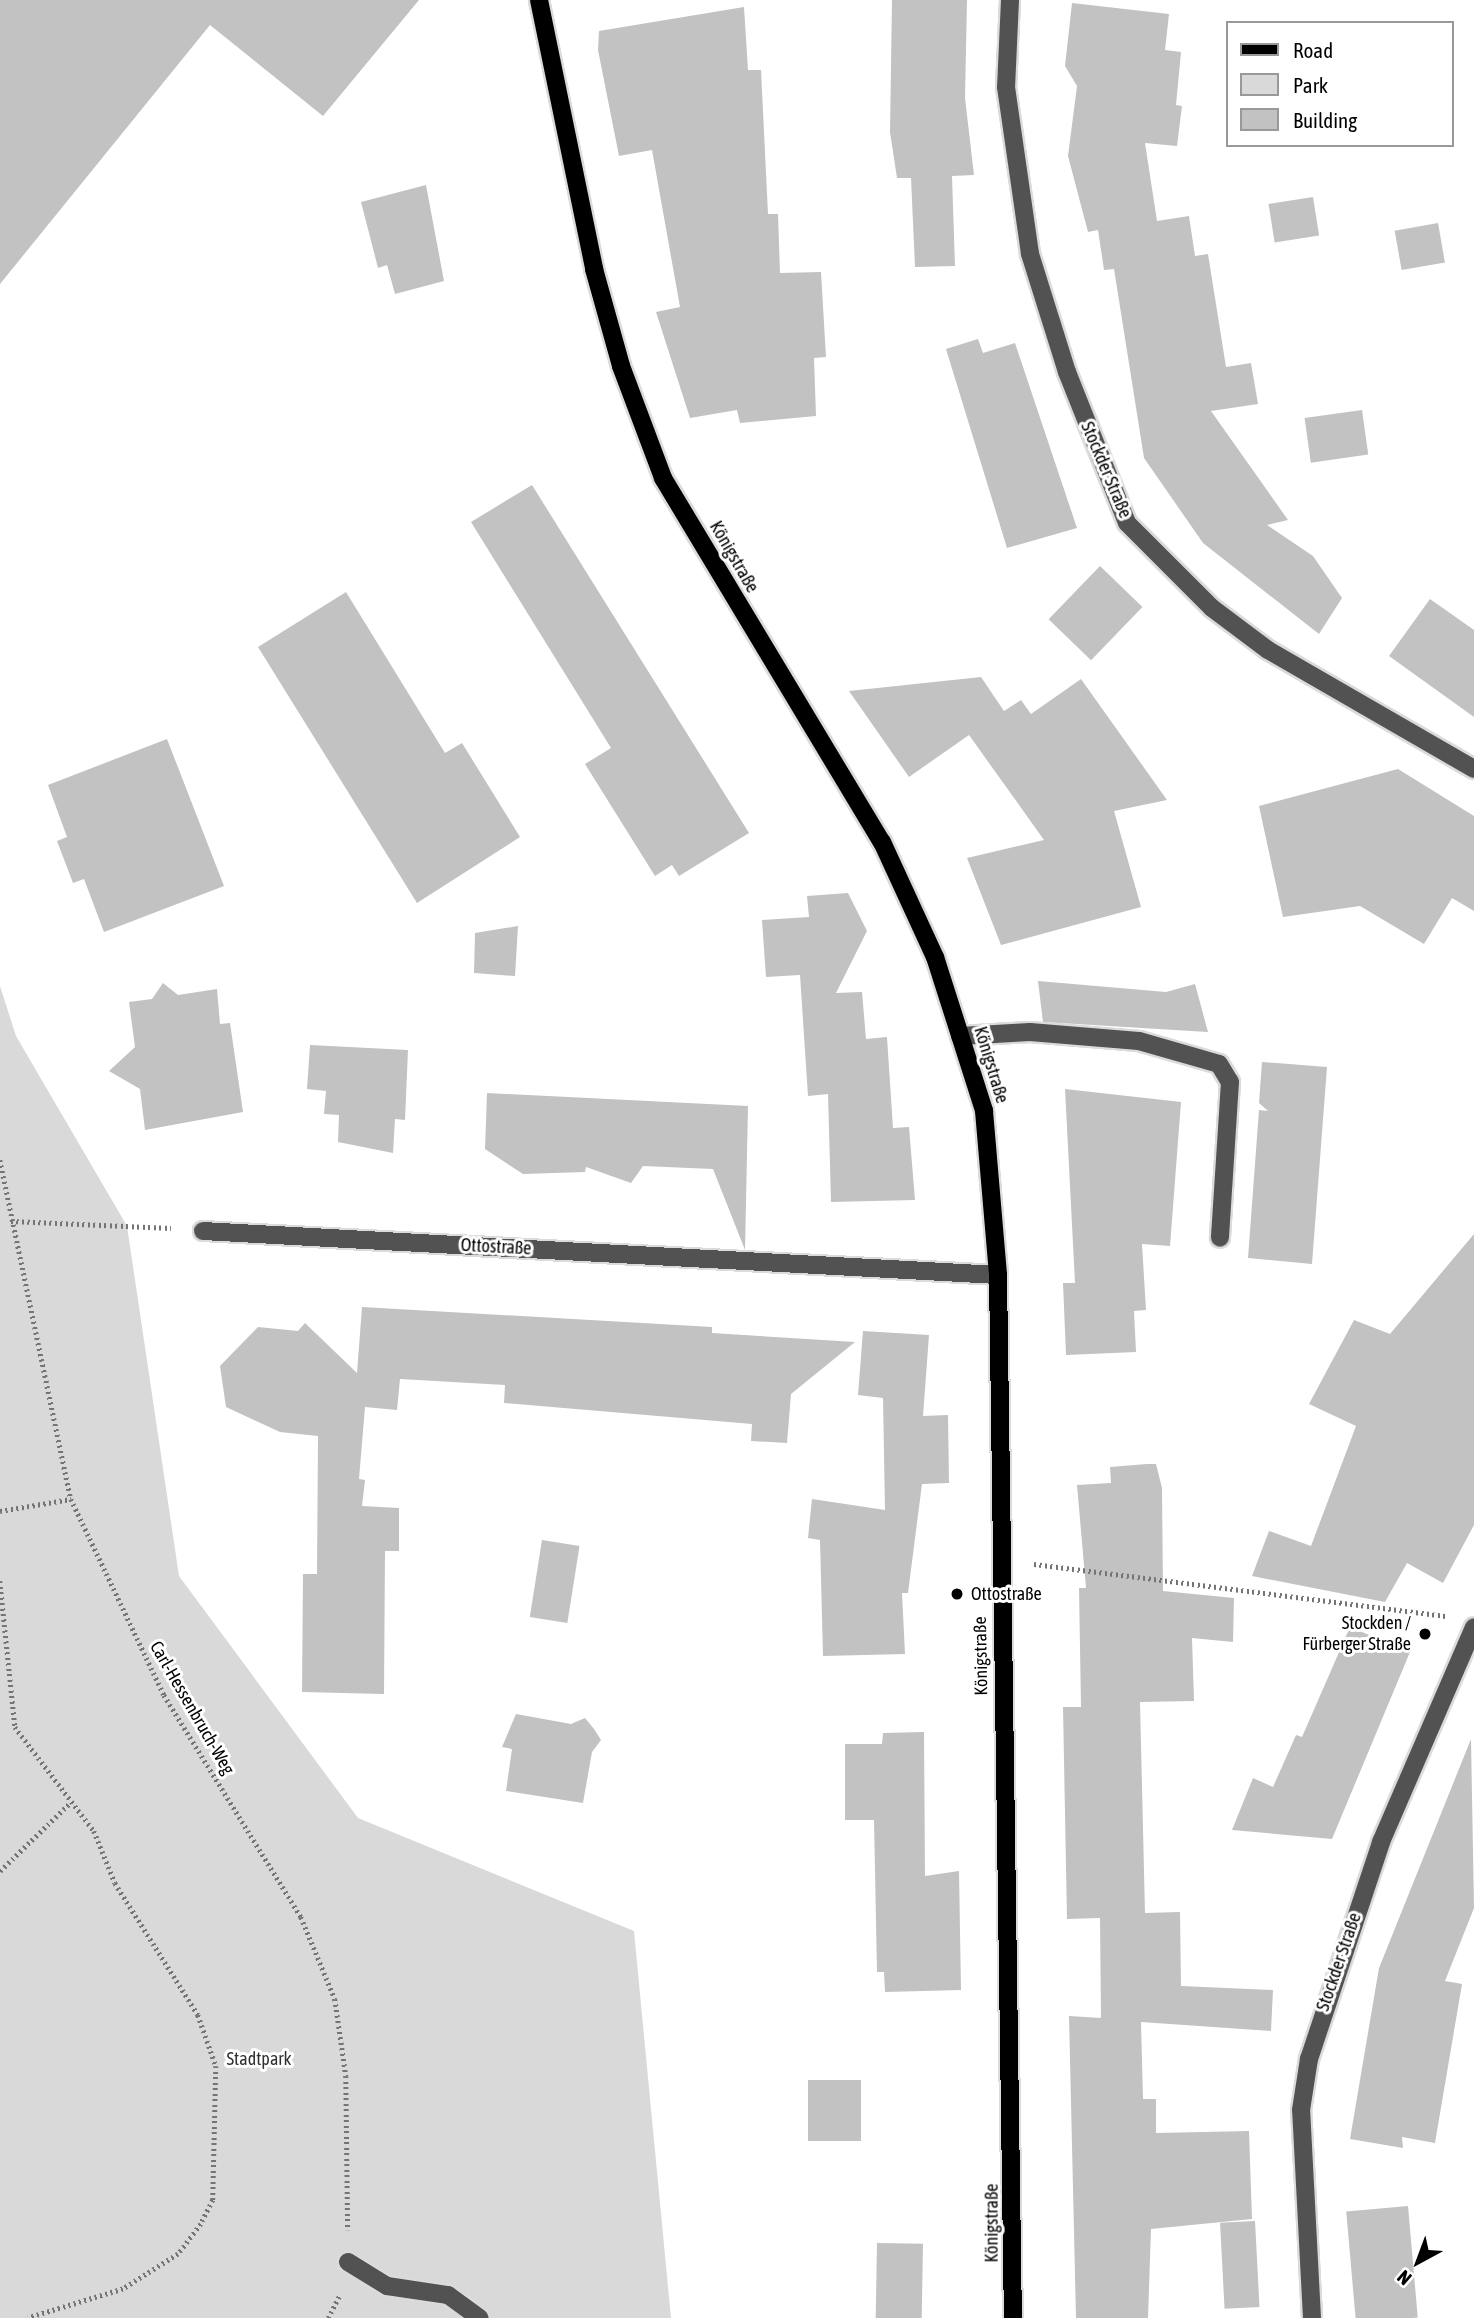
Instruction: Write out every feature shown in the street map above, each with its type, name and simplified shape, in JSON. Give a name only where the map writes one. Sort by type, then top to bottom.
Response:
[{"type":"main road","name":"Königstraße","points":[[539,0],[589,251],[621,366],[663,478],[882,842],[935,957],[984,1111],[998,1275],[1013,2318]]},
{"type":"street","name":"Stockder Straße","points":[[1010,0],[1006,87],[1025,230],[1067,372],[1128,523],[1202,599],[1268,650],[1474,769]]},
{"type":"street","points":[[960,1036],[1030,1032],[1139,1041],[1219,1064],[1230,1082],[1220,1238]]},
{"type":"street","name":"Ottostraße","points":[[204,1231],[998,1275]]},
{"type":"street","name":"Stockder Straße","points":[[1312,2318],[1301,2110],[1309,2059],[1381,1842],[1467,1622]]},
{"type":"street","points":[[348,2262],[387,2286],[449,2295],[480,2318]]},
{"type":"path","name":"Carl-Hessenbruch-Weg","points":[[0,1160],[71,1499],[164,1695],[301,1917],[335,1999],[346,2076],[348,2262]]},
{"type":"path","points":[[11,1221],[204,1231]]},
{"type":"path","points":[[0,1511],[71,1499]]},
{"type":"path","points":[[1002,1560],[1467,1622]]},
{"type":"path","points":[[0,1581],[15,1727],[70,1803],[94,1831],[115,1883],[198,2015],[216,2066],[213,2200],[178,2254],[123,2289],[28,2318]]},
{"type":"path","points":[[0,1871],[70,1803]]},
{"type":"green space","name":"Stadtpark","points":[[0,986],[16,1036],[127,1226],[179,1576],[358,1818],[634,1931],[671,2318],[0,2318]]},
{"type":"building","points":[[0,0],[419,0],[323,116],[210,25],[0,284]]},
{"type":"building","points":[[892,0],[967,0],[965,98],[974,175],[952,176],[955,266],[915,267],[911,178],[897,178],[890,132]]},
{"type":"building","points":[[1072,3],[1169,14],[1165,50],[1181,52],[1176,105],[1182,106],[1177,146],[1145,143],[1157,221],[1189,216],[1195,256],[1208,254],[1226,367],[1251,363],[1258,404],[1211,411],[1288,520],[1267,525],[1313,556],[1342,598],[1319,634],[1203,543],[1144,458],[1114,269],[1104,270],[1098,230],[1088,232],[1068,156],[1077,86],[1065,66]]},
{"type":"building","points":[[744,7],[748,70],[761,70],[768,214],[778,214],[780,273],[821,272],[826,357],[814,358],[816,416],[740,423],[737,410],[690,418],[656,312],[680,307],[652,150],[619,156],[598,50],[599,31]]},
{"type":"building","points":[[426,185],[444,281],[395,294],[387,265],[378,268],[361,202]]},
{"type":"building","points":[[1313,197],[1319,236],[1275,243],[1269,204]]},
{"type":"building","points":[[1438,223],[1445,262],[1402,270],[1395,231]]},
{"type":"building","points":[[978,339],[983,353],[1015,343],[1077,528],[1007,548],[946,349]]},
{"type":"building","points":[[1362,410],[1368,455],[1311,463],[1305,418]]},
{"type":"building","points":[[532,485],[749,833],[679,876],[672,865],[655,876],[585,764],[611,748],[471,522]]},
{"type":"building","points":[[1100,566],[1142,607],[1091,660],[1049,619]]},
{"type":"building","points":[[346,592],[445,753],[462,743],[520,837],[417,903],[258,647]]},
{"type":"building","points":[[1430,599],[1474,630],[1474,717],[1389,656]]},
{"type":"building","points":[[981,677],[1004,711],[1021,700],[1031,714],[1081,679],[1167,800],[1114,811],[1141,907],[1001,945],[967,858],[1044,840],[969,735],[909,777],[849,691]]},
{"type":"building","points":[[167,739],[224,886],[104,932],[84,879],[73,883],[57,841],[67,837],[48,785]]},
{"type":"building","points":[[1398,769],[1474,816],[1474,911],[1452,898],[1424,944],[1360,906],[1283,917],[1259,806]]},
{"type":"building","points":[[848,893],[867,931],[836,993],[862,992],[866,1039],[887,1037],[893,1128],[909,1127],[915,1200],[831,1202],[828,1094],[808,1096],[800,975],[766,977],[762,920],[809,917],[807,896]]},
{"type":"building","points":[[518,926],[515,976],[474,973],[475,933]]},
{"type":"building","points":[[1038,981],[1166,992],[1195,984],[1208,1032],[1043,1022]]},
{"type":"building","points":[[163,983],[178,995],[217,989],[220,1024],[230,1023],[243,1112],[145,1130],[140,1089],[109,1071],[135,1047],[129,1002],[152,999]]},
{"type":"building","points":[[310,1045],[408,1050],[405,1120],[395,1119],[393,1153],[338,1142],[339,1115],[324,1114],[326,1091],[307,1089]]},
{"type":"building","points":[[1262,1062],[1327,1067],[1312,1264],[1248,1258],[1259,1110],[1268,1111],[1259,1103]]},
{"type":"building","points":[[1065,1089],[1181,1102],[1170,1246],[1142,1244],[1146,1310],[1134,1311],[1136,1352],[1066,1355],[1063,1283],[1075,1283]]},
{"type":"building","points":[[487,1093],[748,1106],[745,1250],[713,1169],[643,1166],[631,1183],[586,1167],[585,1172],[523,1174],[485,1149]]},
{"type":"building","points":[[1474,1234],[1474,1525],[1443,1583],[1407,1563],[1385,1602],[1252,1576],[1269,1531],[1311,1546],[1356,1426],[1309,1404],[1354,1320],[1390,1334]]},
{"type":"building","points":[[362,1307],[712,1327],[712,1333],[855,1342],[791,1394],[787,1443],[751,1441],[752,1424],[504,1403],[505,1385],[400,1379],[397,1410],[365,1407],[359,1479],[365,1480],[362,1506],[399,1508],[399,1551],[385,1551],[384,1694],[302,1692],[303,1574],[317,1574],[318,1436],[280,1432],[226,1407],[220,1366],[258,1327],[298,1331],[305,1323],[357,1373]]},
{"type":"building","points":[[863,1331],[929,1335],[923,1416],[948,1415],[949,1483],[922,1484],[908,1593],[902,1593],[905,1654],[823,1656],[820,1540],[808,1538],[812,1499],[885,1510],[883,1398],[858,1395]]},
{"type":"building","points":[[1156,1464],[1162,1488],[1163,1591],[1234,1598],[1233,1642],[1192,1638],[1194,1701],[1140,1702],[1145,1913],[1180,1912],[1181,1986],[1273,1990],[1271,2031],[1141,2022],[1143,2099],[1156,2099],[1156,2133],[1249,2131],[1252,2219],[1151,2229],[1148,2318],[1076,2318],[1069,2016],[1101,2018],[1100,1918],[1067,1919],[1063,1707],[1081,1707],[1079,1588],[1086,1588],[1077,1485],[1111,1483],[1110,1467]]},
{"type":"building","points":[[542,1540],[580,1546],[567,1623],[530,1617]]},
{"type":"building","points":[[1350,1627],[1410,1652],[1332,1839],[1232,1830],[1253,1778],[1273,1787],[1296,1735],[1302,1737]]},
{"type":"building","points":[[516,1714],[571,1724],[585,1718],[594,1729],[601,1740],[592,1752],[583,1803],[506,1791],[512,1749],[502,1747]]},
{"type":"building","points":[[924,1732],[925,1876],[959,1871],[961,1990],[885,1992],[884,1972],[877,1972],[874,1820],[845,1820],[845,1744],[882,1744],[883,1733]]},
{"type":"building","points":[[1471,1739],[1474,1908],[1445,1981],[1462,1984],[1435,2143],[1402,2137],[1403,2148],[1350,2139],[1379,1968]]},
{"type":"building","points":[[808,2080],[861,2080],[861,2141],[808,2141]]},
{"type":"building","points":[[1408,2206],[1418,2318],[1356,2318],[1346,2211]]},
{"type":"building","points":[[1255,2221],[1260,2307],[1225,2309],[1220,2223]]},
{"type":"building","points":[[877,2243],[923,2244],[922,2318],[876,2318]]},
{"type":"place","name":"Ottostraße","points":[[957,1594]]},
{"type":"place","name":"Stockden / Fürberger Straße","points":[[1425,1634]]}]
